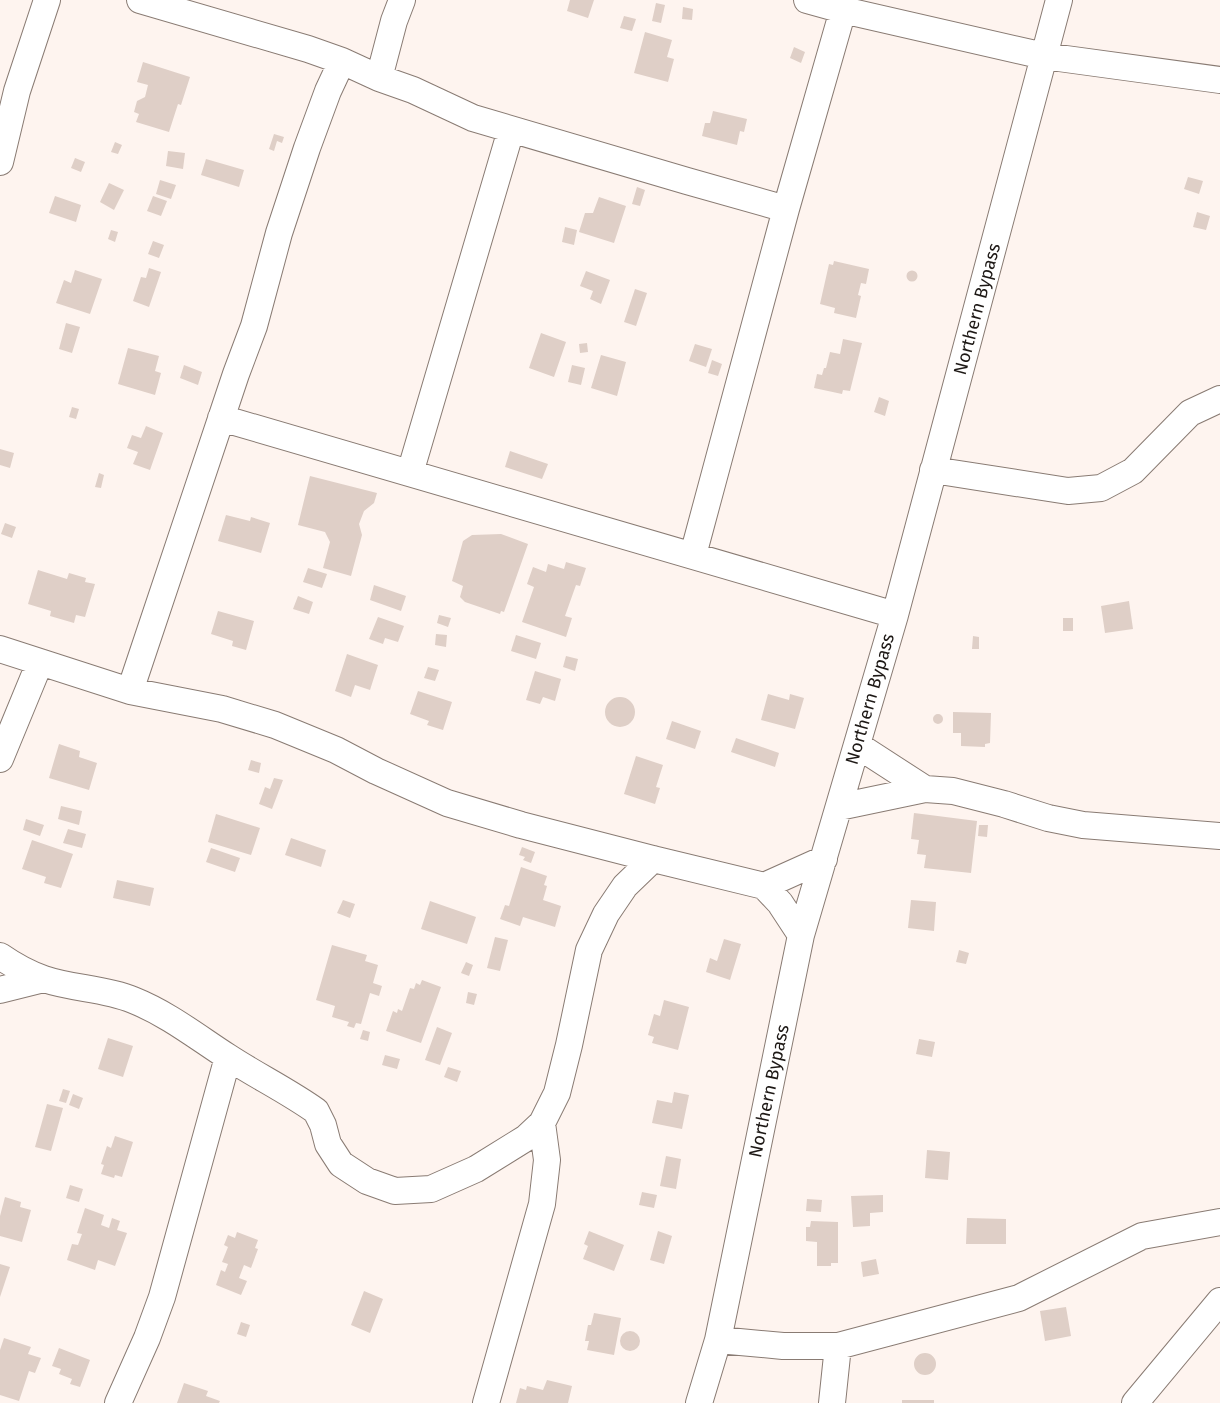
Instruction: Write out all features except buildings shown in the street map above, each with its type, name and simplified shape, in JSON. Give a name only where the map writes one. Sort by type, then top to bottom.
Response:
[{"type":"street","points":[[0,162],[17,91],[47,0]]},
{"type":"street","points":[[140,0],[308,49],[342,61],[379,78],[413,90],[473,118],[786,209]]},
{"type":"street","points":[[379,78],[394,20],[402,0]]},
{"type":"street","points":[[807,0],[1044,56],[1220,80]]},
{"type":"street","name":"Northern Bypass","points":[[699,1403],[718,1340],[801,935],[895,615],[1059,0]]},
{"type":"street","points":[[693,555],[786,209],[843,10]]},
{"type":"street","points":[[130,691],[221,418],[254,326],[279,232],[307,148],[328,91],[342,61]]},
{"type":"street","points":[[410,473],[511,130]]},
{"type":"street","points":[[934,470],[1068,491],[1101,488],[1133,471],[1190,413],[1220,399]]},
{"type":"street","points":[[221,418],[895,615]]},
{"type":"street","points":[[0,649],[130,691],[222,709],[275,725],[336,750],[376,771],[447,803],[521,825],[764,886],[780,903],[801,935]]},
{"type":"street","points":[[0,759],[40,662]]},
{"type":"street","points":[[857,745],[925,789]]},
{"type":"street","points":[[839,807],[925,789],[953,791],[1048,818],[1083,825],[1220,836]]},
{"type":"street","points":[[0,956],[44,979],[132,999],[178,1023],[228,1057],[316,1111],[323,1125],[328,1144],[341,1164],[367,1181],[396,1191],[431,1189],[476,1169],[526,1138],[542,1123],[558,1093],[589,950],[606,914],[625,886],[653,859]]},
{"type":"street","points":[[764,886],[824,859]]},
{"type":"street","points":[[0,990],[44,979]]},
{"type":"street","points":[[118,1403],[147,1338],[162,1297],[228,1057]]},
{"type":"street","points":[[486,1403],[542,1204],[547,1160],[542,1123]]},
{"type":"street","points":[[718,1340],[783,1346],[838,1346],[1019,1298],[1142,1236],[1220,1222]]},
{"type":"street","points":[[1135,1403],[1220,1301]]},
{"type":"street","points":[[832,1403],[838,1346]]}]
